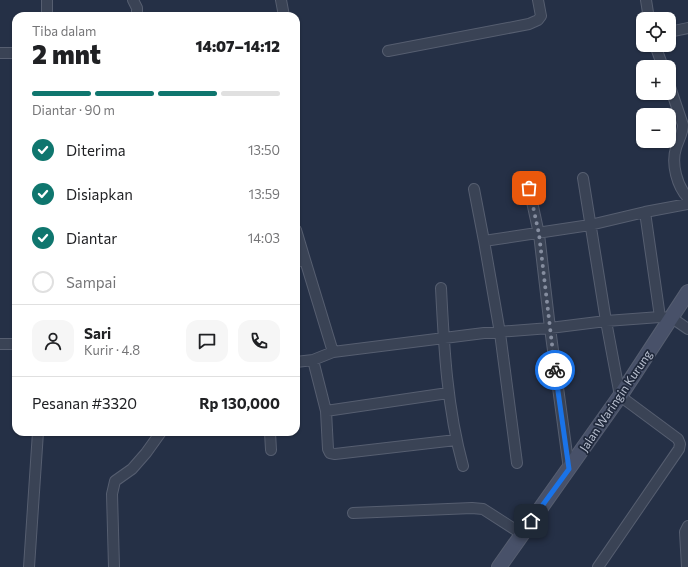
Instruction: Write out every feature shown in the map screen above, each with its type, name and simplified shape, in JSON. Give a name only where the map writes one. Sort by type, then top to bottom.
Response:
[{"type":"street","points":[[47,0],[47,12]]},
{"type":"street","points":[[134,0],[137,12]]},
{"type":"street","points":[[281,0],[283,12]]},
{"type":"street","points":[[388,51],[529,24],[538,20],[541,16],[538,0]]},
{"type":"street","points":[[646,0],[648,12]]},
{"type":"street","points":[[676,31],[688,28]]},
{"type":"street","points":[[0,53],[12,53]]},
{"type":"street","points":[[674,100],[683,125],[683,130],[675,151],[674,160],[676,176],[682,192],[688,198]]},
{"type":"street","points":[[583,178],[606,321],[620,396],[678,439],[680,444],[679,449],[598,567]]},
{"type":"street","points":[[529,188],[539,234],[569,469]]},
{"type":"street","points":[[474,189],[500,333],[517,464]]},
{"type":"street","points":[[484,241],[539,234],[590,225],[688,204]]},
{"type":"street","points":[[645,212],[666,318]]},
{"type":"street","points":[[300,261],[333,352]]},
{"type":"street","points":[[441,288],[443,338],[448,393],[456,440],[463,466]]},
{"type":"street","name":"Jalan Waringin Kurung","points":[[499,567],[620,396],[666,318],[688,292]]},
{"type":"street","points":[[300,362],[313,360],[333,352],[484,333],[500,333],[606,321],[666,318],[688,329]]},
{"type":"street","points":[[0,344],[12,344]]},
{"type":"street","points":[[313,360],[326,411],[328,449],[330,453],[335,454],[456,440]]},
{"type":"street","points":[[326,411],[448,393]]},
{"type":"street","points":[[29,567],[38,436]]},
{"type":"street","points":[[114,567],[112,494],[115,480],[132,469],[158,436]]},
{"type":"street","points":[[270,436],[271,450]]},
{"type":"street","points":[[353,513],[472,508],[483,509],[522,534]]},
{"type":"street","points":[[687,567],[685,532],[688,526]]},
{"type":"way so far","points":[[529,188],[539,234],[555,370]]},
{"type":"route","points":[[531,521],[569,469],[555,370]]}]
